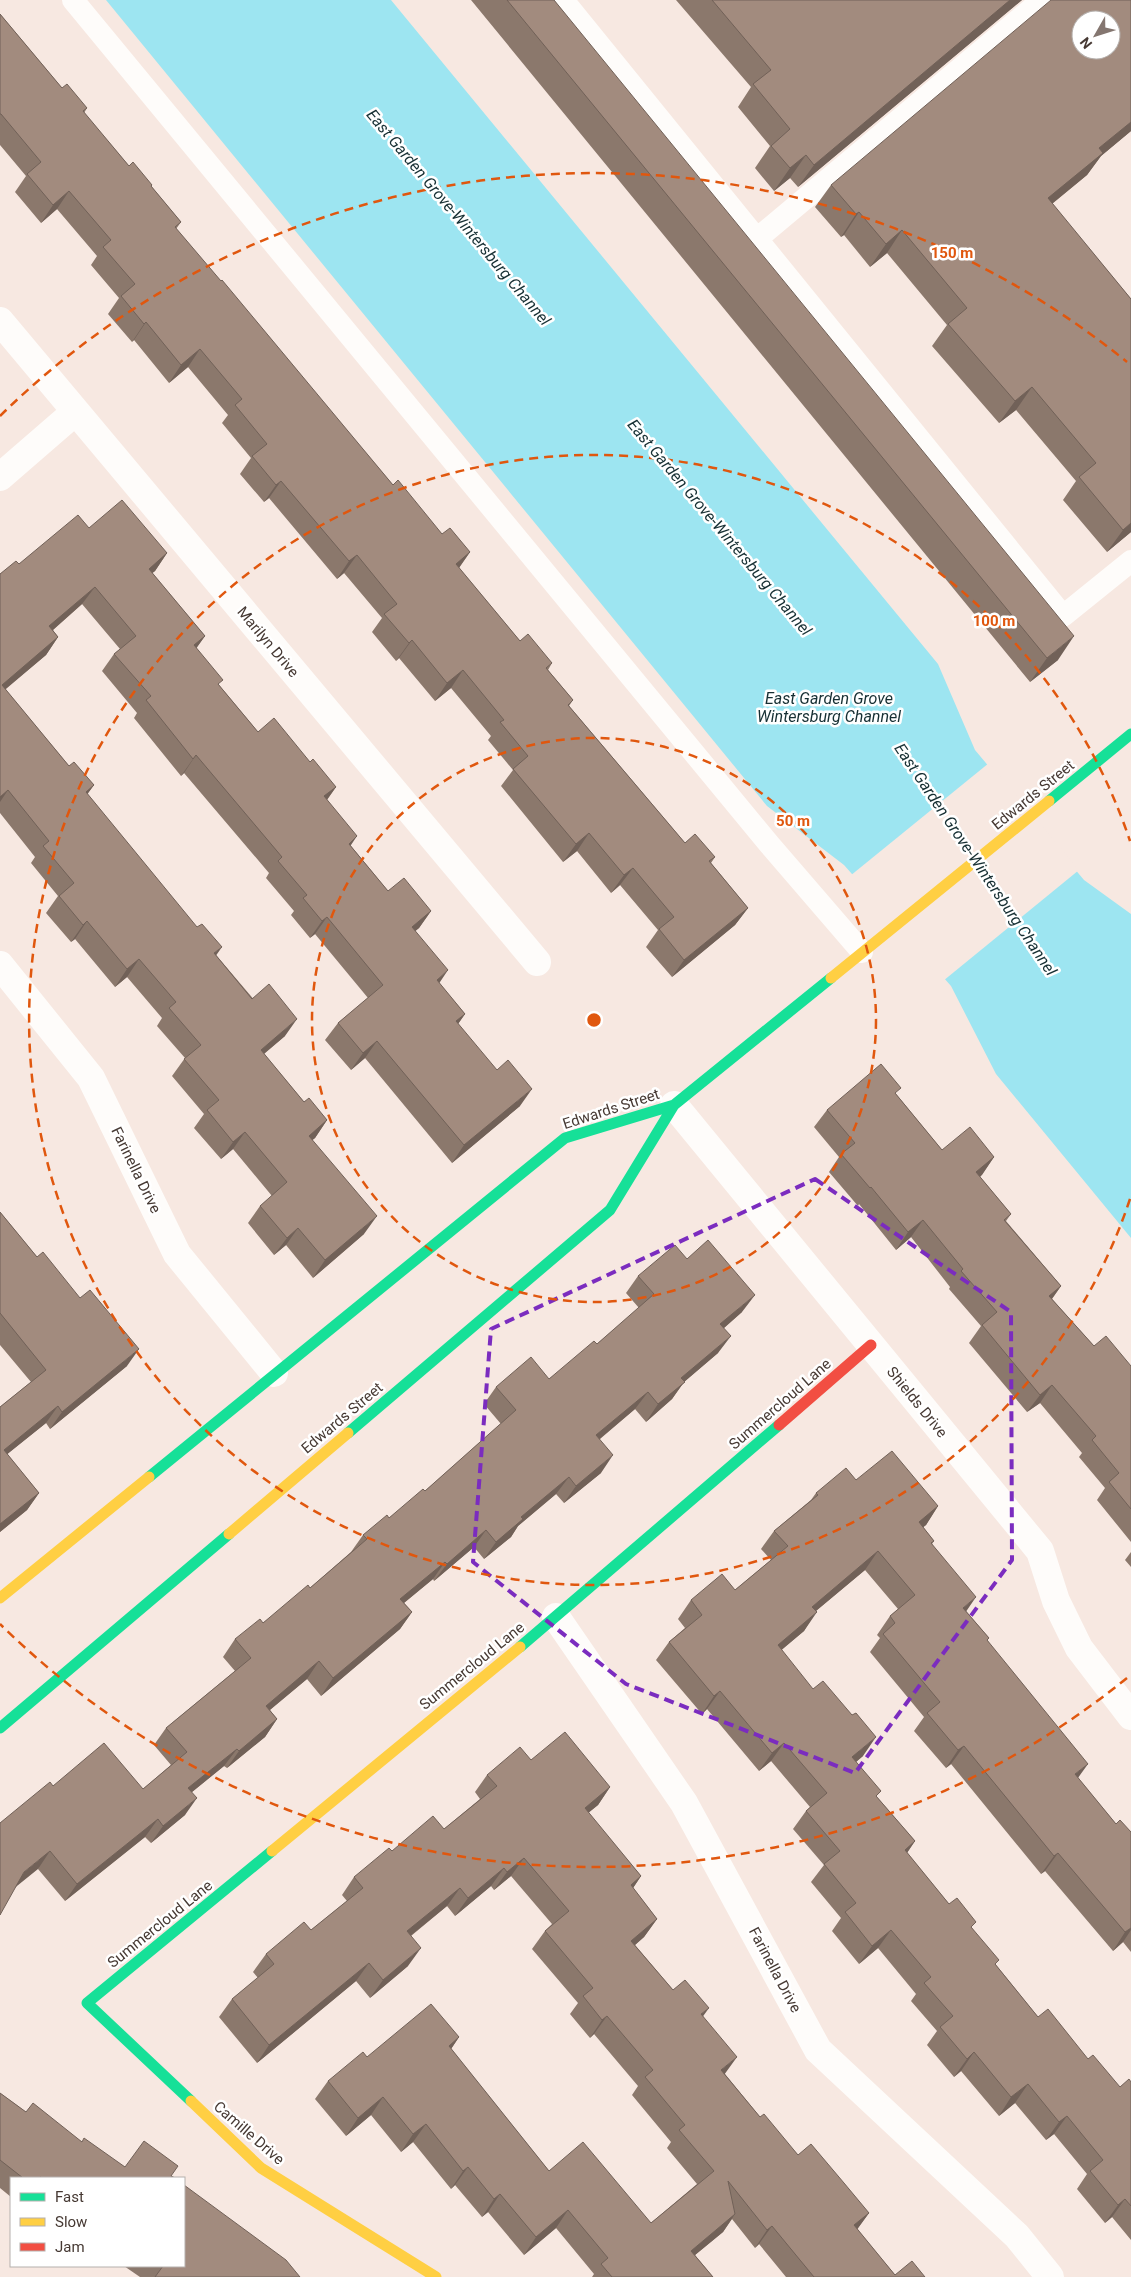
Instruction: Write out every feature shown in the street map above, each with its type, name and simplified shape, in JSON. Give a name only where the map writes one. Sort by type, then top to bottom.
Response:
[{"type":"main road","name":"Edwards Street","points":[[0,1728],[610,1210],[674,1105],[1131,734]]},
{"type":"main road","name":"Edwards Street","points":[[0,1598],[565,1138],[674,1105]]},
{"type":"main road","name":"Summercloud Lane","points":[[87,2003],[556,1616],[871,1345]]},
{"type":"main road","name":"Camille Drive","points":[[87,2003],[261,2168],[436,2277]]},
{"type":"street","name":"Marilyn Drive","points":[[0,321],[536,962]]},
{"type":"street","points":[[0,477],[75,412]]},
{"type":"street","name":"Farinella Drive","points":[[0,966],[92,1078],[176,1254],[274,1374]]},
{"type":"street","name":"Shields Drive","points":[[674,1105],[1040,1551],[1056,1600],[1079,1648],[1131,1716]]},
{"type":"street","name":"Farinella Drive","points":[[556,1616],[684,1802],[818,2050],[1017,2236],[1050,2277]]},
{"type":"lane","points":[[72,0],[768,844],[870,946]]},
{"type":"lane","points":[[563,0],[1063,616],[1131,561]]},
{"type":"lane","points":[[758,238],[1042,0]]},
{"type":"highlighted area","points":[[815,1179],[1011,1312],[1012,1560],[855,1773],[626,1684],[473,1562],[491,1329]]},
{"type":"water","name":"East Garden Grove Wintersburg Channel","points":[[106,0],[391,0],[938,664],[975,750],[1084,880],[1131,914],[1131,1238],[996,1074],[951,986],[844,865],[767,806]]},
{"type":"pier","points":[[989,763],[1079,870],[943,981],[850,876]]},
{"type":"building","points":[[507,0],[554,0],[1074,636],[1047,658]]},
{"type":"building","points":[[712,0],[1010,0],[814,165],[806,155],[790,168],[771,146],[790,129],[753,84],[771,70]]},
{"type":"building","points":[[1051,0],[1131,0],[1131,122],[1099,148],[1103,153],[1048,198],[1131,299],[1131,523],[1123,530],[1079,477],[1096,463],[1032,387],[1015,401],[948,324],[967,308],[902,230],[886,244],[859,212],[856,214],[831,185]]},
{"type":"building","points":[[0,14],[62,88],[67,84],[87,108],[83,111],[129,166],[133,162],[181,222],[175,227],[222,280],[393,485],[398,480],[442,534],[450,528],[470,552],[456,564],[520,641],[528,634],[552,663],[546,668],[573,700],[568,705],[685,843],[695,834],[715,857],[709,861],[748,908],[684,960],[659,929],[674,917],[633,868],[624,875],[589,833],[576,844],[513,769],[528,756],[500,722],[504,720],[463,670],[447,683],[412,640],[409,643],[384,614],[397,604],[357,555],[349,561],[281,481],[276,485],[252,456],[267,444],[235,405],[242,399],[200,349],[181,365],[146,322],[144,324],[121,296],[135,284],[103,247],[111,240],[69,191],[53,205],[27,174],[41,162],[0,114]]},
{"type":"building","points":[[122,500],[167,553],[149,569],[205,636],[194,645],[223,680],[218,684],[258,732],[274,718],[310,762],[313,759],[336,787],[324,796],[357,836],[349,844],[388,891],[404,878],[431,911],[412,927],[448,970],[437,980],[465,1014],[456,1021],[497,1070],[508,1060],[532,1089],[464,1145],[377,1041],[363,1053],[338,1023],[383,985],[327,917],[322,921],[303,898],[307,895],[278,861],[282,857],[196,755],[193,759],[146,700],[151,696],[114,654],[136,636],[95,587],[49,626],[58,637],[2,685],[69,766],[74,762],[94,785],[86,792],[197,927],[202,924],[222,947],[214,953],[252,999],[269,984],[297,1019],[261,1050],[304,1102],[309,1098],[327,1120],[309,1136],[377,1216],[325,1260],[298,1228],[287,1238],[260,1206],[287,1182],[245,1132],[233,1142],[207,1110],[219,1100],[184,1059],[201,1045],[169,1008],[176,1002],[139,959],[127,969],[87,921],[83,925],[59,896],[74,883],[43,846],[49,841],[8,790],[0,797],[0,574],[16,561],[19,564],[78,515],[89,528]]},
{"type":"building","points":[[881,1064],[901,1088],[895,1093],[942,1150],[970,1127],[994,1157],[976,1172],[1011,1214],[1004,1220],[1061,1286],[1049,1296],[1094,1346],[1106,1336],[1131,1366],[1131,1509],[1109,1482],[1119,1473],[1092,1440],[1096,1436],[1052,1385],[1040,1395],[982,1325],[997,1312],[961,1271],[963,1269],[923,1220],[908,1232],[841,1154],[855,1143],[827,1110]]},
{"type":"building","points":[[0,1212],[37,1257],[43,1252],[80,1298],[90,1290],[139,1349],[62,1412],[58,1406],[4,1450],[39,1493],[0,1524],[0,1407],[46,1370],[0,1313]]},
{"type":"building","points":[[708,1240],[755,1295],[720,1324],[731,1336],[681,1378],[685,1382],[658,1404],[648,1392],[596,1435],[613,1455],[576,1486],[569,1477],[521,1517],[523,1519],[496,1542],[486,1530],[447,1564],[445,1562],[400,1599],[412,1612],[333,1678],[319,1661],[266,1706],[277,1719],[239,1751],[237,1749],[188,1788],[197,1798],[163,1826],[158,1819],[77,1884],[50,1851],[24,1872],[0,1915],[0,1823],[50,1782],[53,1786],[104,1743],[143,1789],[187,1752],[166,1728],[251,1658],[235,1639],[260,1619],[263,1623],[308,1585],[310,1588],[367,1539],[363,1535],[387,1515],[389,1518],[423,1489],[425,1491],[516,1410],[496,1387],[531,1357],[549,1379],[594,1341],[597,1344],[654,1294],[638,1276],[675,1245],[687,1259]]},
{"type":"building","points":[[892,1451],[938,1506],[919,1522],[934,1541],[931,1543],[976,1597],[963,1608],[989,1638],[987,1640],[1088,1764],[1075,1774],[1116,1824],[1120,1820],[1131,1832],[1131,1928],[1125,1932],[1058,1853],[1054,1856],[964,1746],[958,1750],[927,1713],[940,1702],[883,1634],[895,1623],[890,1616],[915,1595],[878,1551],[812,1607],[817,1612],[778,1645],[813,1689],[823,1681],[852,1715],[856,1713],[876,1737],[852,1757],[881,1791],[876,1796],[915,1841],[905,1850],[949,1904],[957,1898],[976,1922],[971,1927],[999,1960],[995,1964],[1038,2017],[1048,2009],[1088,2059],[1093,2055],[1120,2087],[1129,2079],[1131,2082],[1131,2206],[1125,2199],[1118,2205],[1090,2171],[1103,2160],[1067,2116],[1059,2122],[1028,2084],[1011,2097],[974,2052],[967,2059],[940,2027],[953,2016],[924,1983],[931,1977],[891,1930],[872,1946],[845,1912],[856,1903],[824,1864],[840,1851],[806,1811],[827,1793],[784,1743],[772,1753],[720,1691],[714,1696],[669,1642],[702,1615],[691,1600],[722,1574],[735,1590],[788,1546],[774,1531],[818,1495],[816,1493],[846,1468],[856,1480]]},
{"type":"building","points":[[565,1732],[610,1787],[585,1808],[641,1876],[631,1885],[657,1919],[631,1941],[673,1990],[685,1980],[709,2008],[701,2014],[737,2057],[721,2070],[760,2117],[764,2114],[798,2155],[811,2144],[869,2213],[854,2225],[895,2275],[912,2261],[925,2277],[814,2277],[772,2226],[767,2230],[728,2181],[735,2214],[691,2251],[713,2277],[612,2277],[601,2264],[608,2258],[568,2210],[536,2237],[500,2194],[494,2199],[468,2167],[463,2171],[426,2124],[413,2134],[383,2097],[358,2118],[328,2081],[363,2052],[367,2057],[431,2004],[459,2037],[449,2046],[549,2171],[583,2142],[651,2223],[714,2171],[679,2130],[685,2125],[645,2077],[653,2070],[607,2016],[602,2020],[583,1996],[593,1988],[545,1931],[569,1911],[524,1858],[507,1872],[504,1868],[468,1898],[460,1888],[407,1931],[421,1948],[383,1980],[369,1963],[269,2045],[232,1999],[274,1964],[266,1954],[304,1922],[311,1930],[363,1888],[354,1877],[389,1848],[392,1851],[433,1816],[444,1829],[497,1786],[487,1775],[520,1747],[531,1760]]},
{"type":"building","points":[[0,2093],[26,2112],[33,2103],[82,2142],[84,2138],[125,2167],[144,2141],[178,2166],[171,2176],[173,2177],[22,2177],[0,2160]]},
{"type":"building","points":[[185,2186],[286,2260],[300,2277],[155,2277],[162,2267],[185,2267]]},
{"type":"traffic: fast","points":[[1049,801],[1131,734]]},
{"type":"traffic: fast","points":[[348,1433],[610,1210],[674,1105],[831,978]]},
{"type":"traffic: fast","points":[[149,1477],[565,1138],[674,1105]]},
{"type":"traffic: fast","points":[[520,1647],[779,1425]]},
{"type":"traffic: fast","points":[[0,1728],[229,1534]]},
{"type":"traffic: fast","points":[[191,2101],[87,2003],[272,1851]]},
{"type":"traffic: slow","points":[[831,978],[1049,801]]},
{"type":"traffic: slow","points":[[229,1534],[348,1433]]},
{"type":"traffic: slow","points":[[0,1598],[149,1477]]},
{"type":"traffic: slow","points":[[272,1851],[520,1647]]},
{"type":"traffic: slow","points":[[191,2101],[261,2168],[436,2277]]},
{"type":"traffic: jam","points":[[779,1425],[871,1345]]},
{"type":"water label","name":"East Garden Grove-Wintersburg Channel","points":[[459,217]]},
{"type":"water label","name":"East Garden Grove-Wintersburg Channel","points":[[720,527]]},
{"type":"water label","name":"East Garden Grove-Wintersburg Channel","points":[[976,859]]}]
